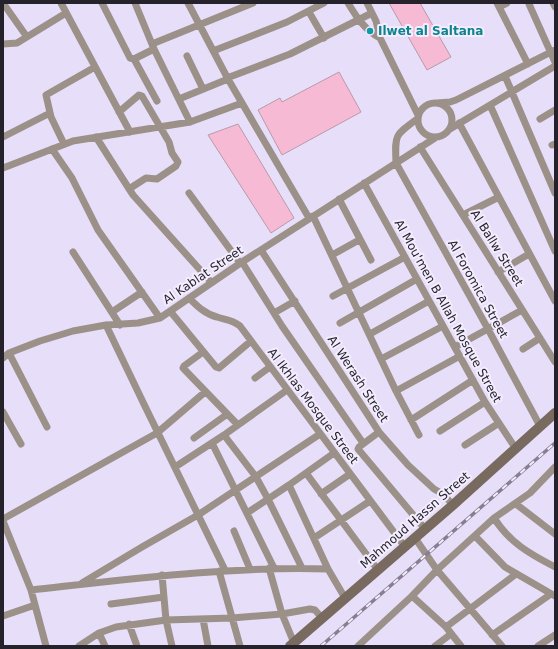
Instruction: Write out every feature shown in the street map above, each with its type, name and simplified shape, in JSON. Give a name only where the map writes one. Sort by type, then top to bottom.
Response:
[{"type":"street","points":[[3,3],[27,37]]},
{"type":"street","points":[[61,3],[130,132]]},
{"type":"street","points":[[103,3],[130,58],[134,59],[157,101]]},
{"type":"street","points":[[135,3],[153,46],[190,122]]},
{"type":"street","points":[[188,3],[228,79],[311,217],[332,255],[396,391],[419,435]]},
{"type":"street","points":[[134,59],[153,46],[253,3]]},
{"type":"street","points":[[213,51],[287,22],[324,3]]},
{"type":"street","points":[[348,3],[359,20],[371,33],[380,38]]},
{"type":"street","points":[[367,3],[377,26],[380,38],[417,117],[418,127],[423,134],[435,138],[445,134],[459,123],[555,66]]},
{"type":"street","points":[[508,3],[498,5],[528,64]]},
{"type":"street","points":[[553,3],[555,7]]},
{"type":"street","points":[[529,4],[553,51],[555,62]]},
{"type":"street","points":[[309,12],[324,38]]},
{"type":"street","points":[[179,99],[278,59],[324,38],[372,13]]},
{"type":"street","points":[[3,44],[18,43],[66,14]]},
{"type":"street","points":[[396,163],[395,141],[397,136],[417,117],[419,111],[425,105],[456,100],[553,51]]},
{"type":"street","points":[[187,56],[203,89]]},
{"type":"street","points":[[64,144],[50,113],[46,96],[95,67]]},
{"type":"street","points":[[505,76],[555,193]]},
{"type":"street","points":[[119,112],[140,95],[142,96],[169,142],[172,153],[178,162],[178,165],[157,179],[146,178],[129,190]]},
{"type":"street","points":[[4,166],[64,144],[96,137],[190,122],[242,103]]},
{"type":"street","points":[[437,103],[445,106],[450,112],[452,121],[450,129]]},
{"type":"street","points":[[490,105],[555,251]]},
{"type":"street","points":[[540,119],[555,110]]},
{"type":"street","points":[[3,136],[50,113]]},
{"type":"street","points":[[459,123],[555,301]]},
{"type":"street","points":[[96,137],[129,190],[211,282]]},
{"type":"street","name":"Al Kablat Street","points":[[6,356],[56,336],[106,325],[138,323],[160,318],[241,262],[435,138]]},
{"type":"street","name":"Al Ballw Street","points":[[420,147],[555,362]]},
{"type":"street","points":[[52,149],[72,178],[98,230],[160,318]]},
{"type":"street","name":"Al Foromica Street","points":[[396,163],[540,426]]},
{"type":"street","name":"Al Mou'men B Allah Mosque Street","points":[[364,182],[485,402],[516,448]]},
{"type":"street","points":[[189,193],[241,262],[307,364],[363,443]]},
{"type":"street","points":[[463,215],[499,197]]},
{"type":"street","points":[[339,199],[359,240],[371,260]]},
{"type":"street","points":[[332,255],[359,240]]},
{"type":"street","name":"Al Werash Street","points":[[261,250],[379,432],[405,461],[434,489],[443,494],[453,505]]},
{"type":"street","points":[[73,252],[120,325]]},
{"type":"street","points":[[498,272],[529,254]]},
{"type":"street","points":[[334,296],[405,257]]},
{"type":"street","points":[[340,323],[417,279]]},
{"type":"street","points":[[112,312],[142,292]]},
{"type":"street","name":"Al Ikhlas Mosque Street","points":[[189,298],[206,313],[235,322],[240,326],[405,547]]},
{"type":"street","points":[[274,313],[295,301]]},
{"type":"street","points":[[370,334],[429,301]]},
{"type":"street","points":[[455,347],[522,310]]},
{"type":"street","points":[[170,311],[216,367],[219,368],[251,341]]},
{"type":"street","points":[[106,325],[198,515],[222,570],[232,618],[240,646]]},
{"type":"street","points":[[381,359],[443,326]]},
{"type":"street","points":[[523,349],[540,338]]},
{"type":"street","points":[[203,352],[183,367],[226,415],[238,425]]},
{"type":"street","points":[[6,356],[47,426]]},
{"type":"street","points":[[396,391],[460,356]]},
{"type":"street","points":[[255,378],[270,367]]},
{"type":"street","points":[[411,420],[473,380]]},
{"type":"street","points":[[175,467],[288,390]]},
{"type":"street","points":[[46,646],[31,590],[3,520],[157,433],[206,392]]},
{"type":"street","points":[[440,430],[485,402]]},
{"type":"street","points":[[3,412],[21,444]]},
{"type":"street","name":"Mahmoud Hassn Street","points":[[292,644],[426,529],[555,413]]},
{"type":"street","points":[[194,438],[226,415]]},
{"type":"street","points":[[465,445],[499,423]]},
{"type":"street","points":[[379,432],[358,448],[426,529]]},
{"type":"street","points":[[80,584],[198,515],[320,434]]},
{"type":"street","points":[[224,435],[256,477],[302,568]]},
{"type":"street","points":[[212,443],[247,513],[271,568],[282,614],[292,644]]},
{"type":"street","points":[[247,513],[334,453]]},
{"type":"street","points":[[358,646],[494,518],[530,493],[554,469]]},
{"type":"street","points":[[306,473],[378,570]]},
{"type":"street","points":[[321,494],[350,474]]},
{"type":"street","points":[[289,485],[328,568],[345,598]]},
{"type":"street","points":[[314,538],[370,501]]},
{"type":"street","points":[[516,504],[555,534]]},
{"type":"street","points":[[494,518],[513,542],[555,567]]},
{"type":"street","points":[[234,531],[250,569]]},
{"type":"street","points":[[475,536],[502,564],[516,574],[553,595],[492,635]]},
{"type":"street","points":[[414,538],[437,570],[502,646]]},
{"type":"street","points":[[31,590],[162,575],[222,570],[328,568]]},
{"type":"street","points":[[446,627],[516,574]]},
{"type":"street","points":[[162,575],[166,620],[172,646]]},
{"type":"street","points":[[412,596],[446,627],[461,646]]},
{"type":"street","points":[[111,604],[164,597]]},
{"type":"street","points":[[3,616],[35,605]]},
{"type":"street","points":[[79,646],[99,633],[129,624],[166,620],[232,618],[282,614],[313,609],[322,618]]},
{"type":"street","points":[[203,619],[208,646]]},
{"type":"street","points":[[129,624],[135,645]]},
{"type":"street","points":[[99,633],[105,646]]},
{"type":"street","points":[[435,646],[451,634]]},
{"type":"street","points":[[538,646],[555,634]]},
{"type":"building","points":[[389,3],[420,3],[451,57],[427,70]]},
{"type":"building","points":[[339,72],[361,112],[282,155],[258,110],[280,98],[282,102]]},
{"type":"building","points":[[238,124],[294,218],[271,233],[208,135]]},
{"type":"railway","points":[[321,646],[555,443]]},
{"type":"place","name":"Ilwet al Saltana","points":[[370,31]]}]
